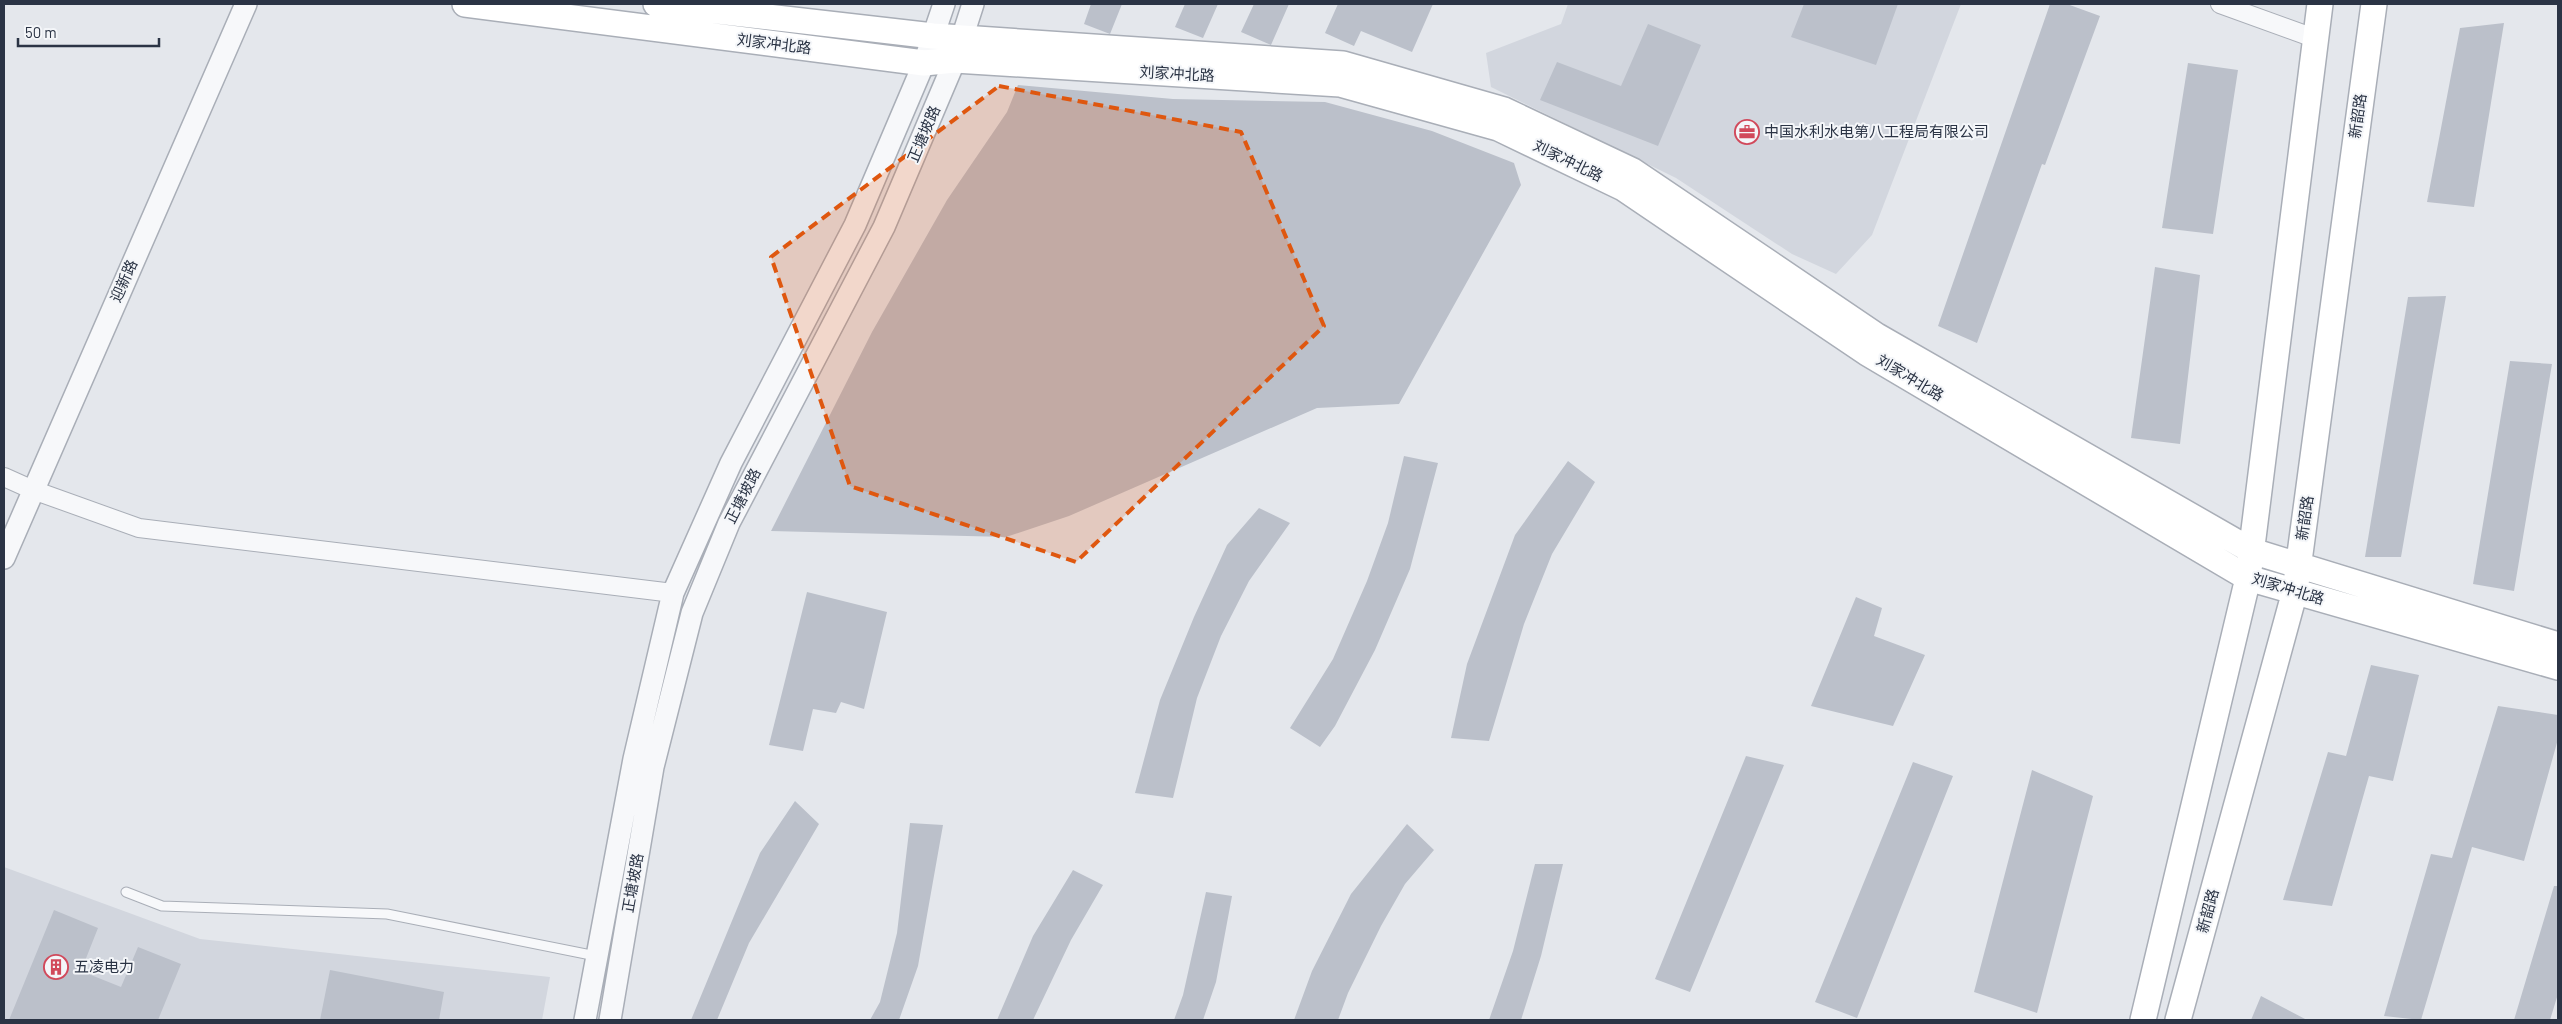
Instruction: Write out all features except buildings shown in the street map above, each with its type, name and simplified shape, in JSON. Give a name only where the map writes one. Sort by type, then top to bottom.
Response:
[{"type":"main road","name":"刘家冲北路","points":[[465,4],[924,63],[959,49],[1343,64],[1504,110],[1632,171],[1878,336],[2252,551],[2558,645]]},
{"type":"main road","name":"刘家冲北路","points":[[656,4],[933,36],[959,49],[1340,84],[1498,128],[1623,188],[1867,353],[2248,578],[2558,667]]},
{"type":"main road","points":[[2143,1020],[2248,578],[2314,38],[2320,4]]},
{"type":"main road","name":"新韶路","points":[[2178,1020],[2295,591],[2374,4]]},
{"type":"street","name":"迎新路","points":[[4,558],[32,490],[246,4]]},
{"type":"street","name":"正塘坡路","points":[[585,1020],[634,760],[673,593],[731,463],[855,225],[924,63],[944,4]]},
{"type":"street","name":"正塘坡路","points":[[610,1020],[653,767],[692,613],[729,523],[884,227],[959,49],[973,4]]},
{"type":"street","points":[[2220,4],[2314,38]]},
{"type":"street","points":[[4,477],[32,490],[139,528],[673,593]]},
{"type":"lane","points":[[126,892],[162,906],[387,914],[596,956]]},
{"type":"highlighted area","points":[[999,86],[1241,132],[1324,326],[1076,562],[850,486],[771,257]]},
{"type":"shaded area","name":"中国水利水电第八工程局有限公司","points":[[1568,4],[1961,4],[1872,235],[1836,274],[1792,254],[1676,178],[1491,87],[1486,53],[1561,24]]},
{"type":"shaded area","points":[[4,867],[200,939],[550,977],[542,1020],[4,1020]]},
{"type":"place","name":"中国水利水电第八工程局有限公司","points":[[1747,132]]},
{"type":"place","name":"五凌电力","points":[[56,967]]}]
